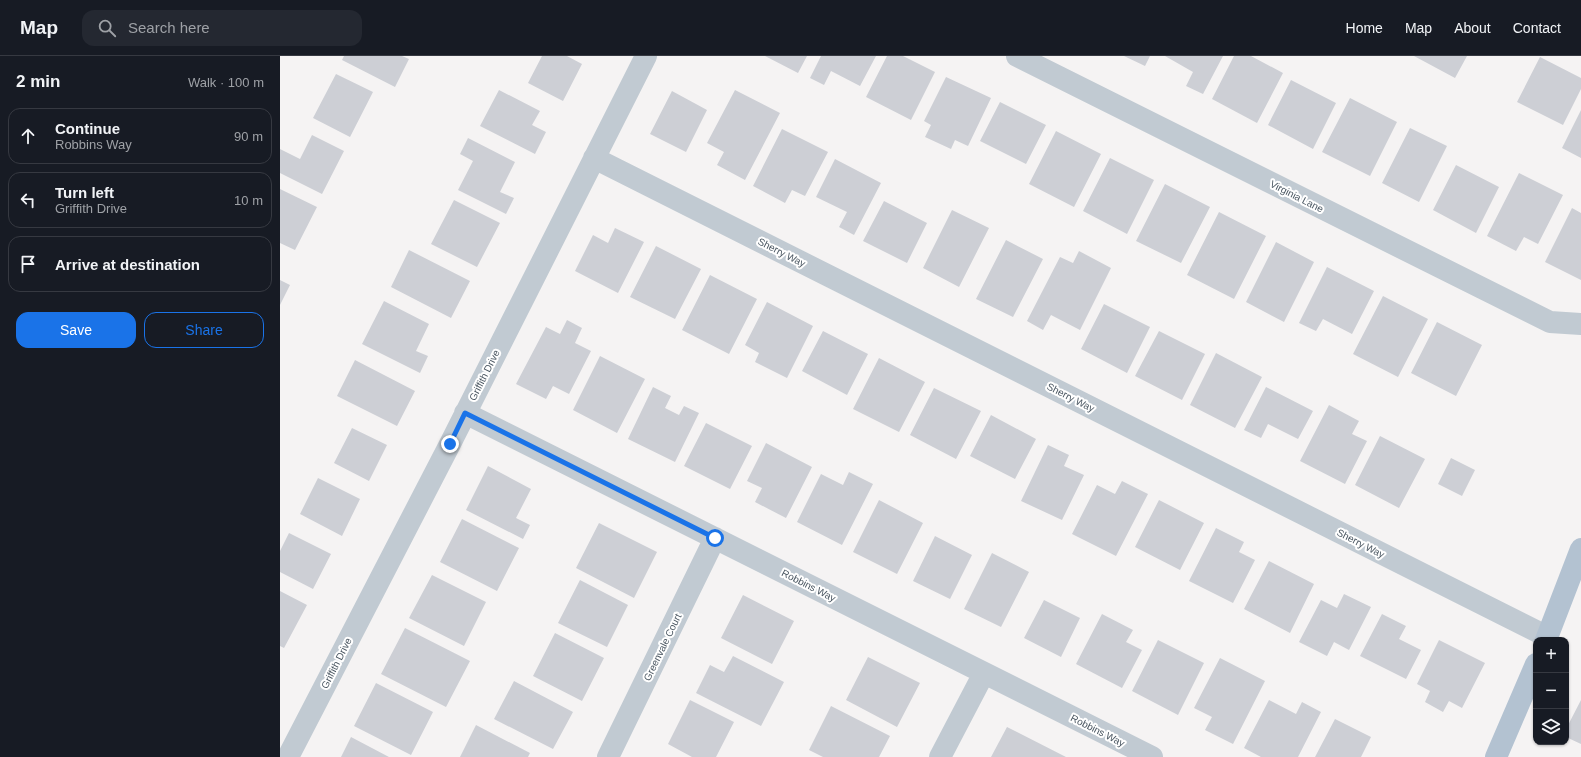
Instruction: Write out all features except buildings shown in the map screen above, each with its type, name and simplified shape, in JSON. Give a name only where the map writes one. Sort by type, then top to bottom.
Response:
[{"type":"main road","points":[[1547,637],[1581,549]]},
{"type":"main road","points":[[1496,757],[1533,671]]},
{"type":"street","name":"Griffith Drive","points":[[288,757],[646,56]]},
{"type":"street","name":"Virginia Lane","points":[[1017,56],[1550,322],[1581,324]]},
{"type":"street","name":"Sherry Way","points":[[594,158],[1545,637]]},
{"type":"street","name":"Robbins Way","points":[[465,413],[1152,757]]},
{"type":"street","name":"Greenvale Court","points":[[608,757],[715,538]]},
{"type":"street","points":[[940,757],[984,673]]},
{"type":"route","points":[[450,444],[465,413],[715,538]]}]
